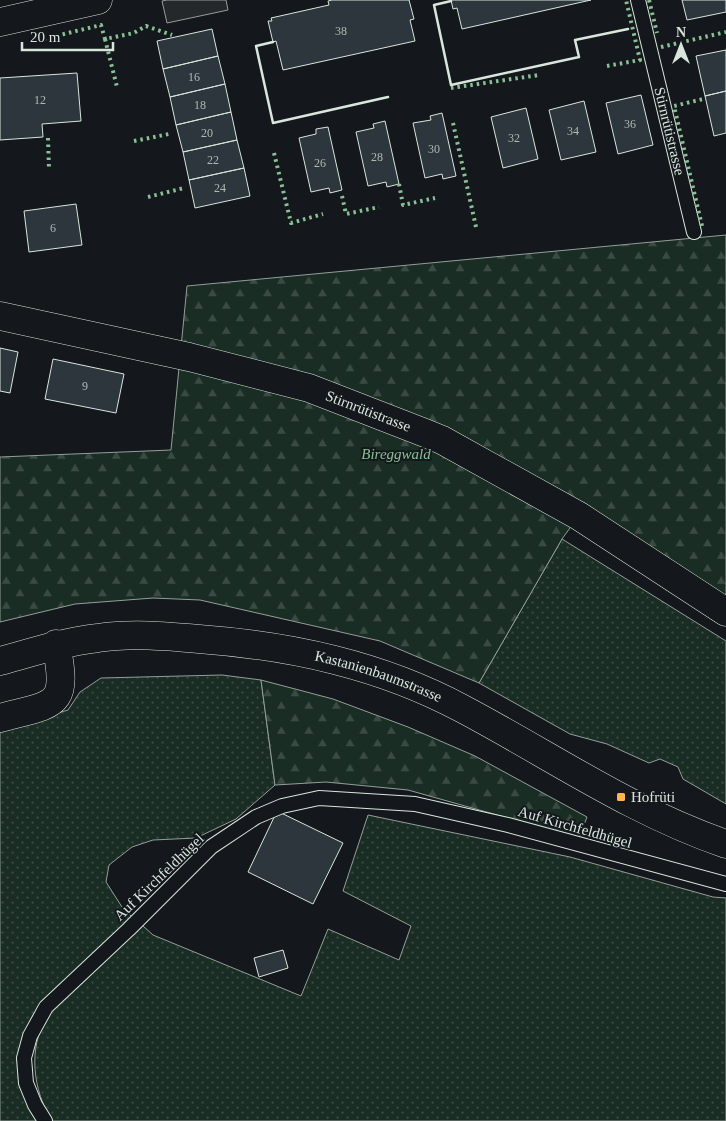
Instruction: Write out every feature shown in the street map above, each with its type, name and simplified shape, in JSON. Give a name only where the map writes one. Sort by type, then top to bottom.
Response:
[{"type":"street","points":[[0,22],[98,0]]},
{"type":"street","name":"Stirnrütistrasse","points":[[0,316],[189,357],[309,388],[433,437],[579,516],[726,612]]},
{"type":"street","name":"Kastanienbaumstrasse","points":[[0,661],[56,644],[100,637],[167,636],[250,643],[343,661],[413,684],[621,797],[669,821],[726,844]]},
{"type":"street","points":[[0,718],[46,705],[59,694],[62,675],[56,644]]},
{"type":"lane","name":"Stirnrütistrasse","points":[[638,0],[694,232]]},
{"type":"lane","name":"Auf Kirchfeldhügel","points":[[45,1121],[35,1105],[26,1083],[24,1058],[30,1036],[46,1006],[129,929],[211,847],[256,817],[282,806],[319,798],[415,804],[508,825],[726,884]]},
{"type":"green space","name":"Bireggwald","points":[[726,235],[726,600],[583,510],[562,539],[479,683],[380,641],[200,600],[153,598],[75,604],[0,622],[0,457],[171,450],[187,286]]},
{"type":"green space","points":[[562,539],[726,641],[726,804],[683,779],[678,767],[660,759],[649,763],[607,744],[570,734],[479,683]]},
{"type":"green space","points":[[222,675],[261,680],[275,785],[236,819],[196,838],[153,840],[132,847],[109,865],[106,882],[122,907],[133,918],[75,970],[22,1045],[38,1121],[0,1121],[0,730],[68,710],[80,692],[101,678]]},
{"type":"green space","points":[[261,680],[333,699],[408,727],[475,756],[587,817],[579,838],[408,790],[326,782],[275,785]]},
{"type":"green space","points":[[368,815],[570,857],[713,897],[726,898],[726,1121],[52,1121],[40,1096],[35,1069],[37,1041],[41,1028],[48,1016],[67,993],[142,925],[153,935],[301,996],[328,929],[399,960],[411,926],[343,891]]},
{"type":"shaded area","points":[[226,0],[228,10],[167,23],[162,1]]},
{"type":"building","points":[[332,0],[409,0],[414,19],[410,20],[415,41],[283,70],[276,41],[273,42],[268,21],[272,21],[271,18],[329,5],[328,1]]},
{"type":"building","points":[[451,0],[591,0],[462,29],[457,8],[453,9]]},
{"type":"building","points":[[682,0],[726,0],[726,12],[687,20]]},
{"type":"building","points":[[212,29],[218,56],[163,69],[157,41]]},
{"type":"building","points":[[726,50],[726,91],[705,96],[696,56]]},
{"type":"building","points":[[218,56],[225,84],[170,97],[163,69]]},
{"type":"building","points":[[77,73],[81,121],[42,124],[43,137],[0,140],[0,78]]},
{"type":"building","points":[[225,84],[231,112],[176,125],[170,97]]},
{"type":"building","points":[[726,91],[726,133],[714,136],[705,96]]},
{"type":"building","points":[[641,95],[653,145],[618,154],[606,103]]},
{"type":"building","points":[[584,101],[596,152],[561,160],[549,110]]},
{"type":"building","points":[[526,108],[538,159],[503,168],[491,117]]},
{"type":"building","points":[[231,112],[237,140],[183,152],[176,125]]},
{"type":"building","points":[[442,113],[456,176],[443,179],[442,174],[425,178],[413,123],[431,120],[430,116]]},
{"type":"building","points":[[385,121],[399,184],[387,187],[386,182],[368,186],[356,132],[374,128],[373,124]]},
{"type":"building","points":[[328,127],[342,190],[330,193],[329,188],[311,192],[299,138],[316,134],[316,129]]},
{"type":"building","points":[[237,140],[244,168],[189,180],[183,152]]},
{"type":"building","points":[[244,168],[250,196],[195,208],[189,180]]},
{"type":"building","points":[[76,204],[82,245],[29,252],[24,211]]},
{"type":"building","points":[[0,348],[18,352],[10,393],[0,391]]},
{"type":"building","points":[[53,359],[124,374],[116,413],[45,399]]},
{"type":"building","points":[[277,811],[343,843],[313,904],[248,872]]},
{"type":"building","points":[[283,950],[288,968],[259,977],[254,958]]},
{"type":"hedge","points":[[607,66],[640,60],[626,0]]},
{"type":"hedge","points":[[649,0],[657,33]]},
{"type":"hedge","points":[[31,42],[101,25],[105,39],[134,33],[146,26],[172,35]]},
{"type":"hedge","points":[[661,47],[726,32]]},
{"type":"hedge","points":[[105,39],[117,87]]},
{"type":"hedge","points":[[451,88],[539,75]]},
{"type":"hedge","points":[[702,226],[674,106],[703,99]]},
{"type":"hedge","points":[[453,123],[476,227]]},
{"type":"hedge","points":[[134,141],[169,134]]},
{"type":"hedge","points":[[48,138],[49,169]]},
{"type":"hedge","points":[[274,153],[291,223],[323,214]]},
{"type":"hedge","points":[[399,184],[403,205],[435,198]]},
{"type":"hedge","points":[[148,197],[184,188]]},
{"type":"hedge","points":[[342,196],[346,214],[379,207]]},
{"type":"wall","points":[[451,1],[434,5],[451,85],[579,57],[575,40],[628,29]]},
{"type":"wall","points":[[273,42],[256,46],[273,123],[388,97]]},
{"type":"place","name":"Hofrüti","points":[[621,797]]}]
